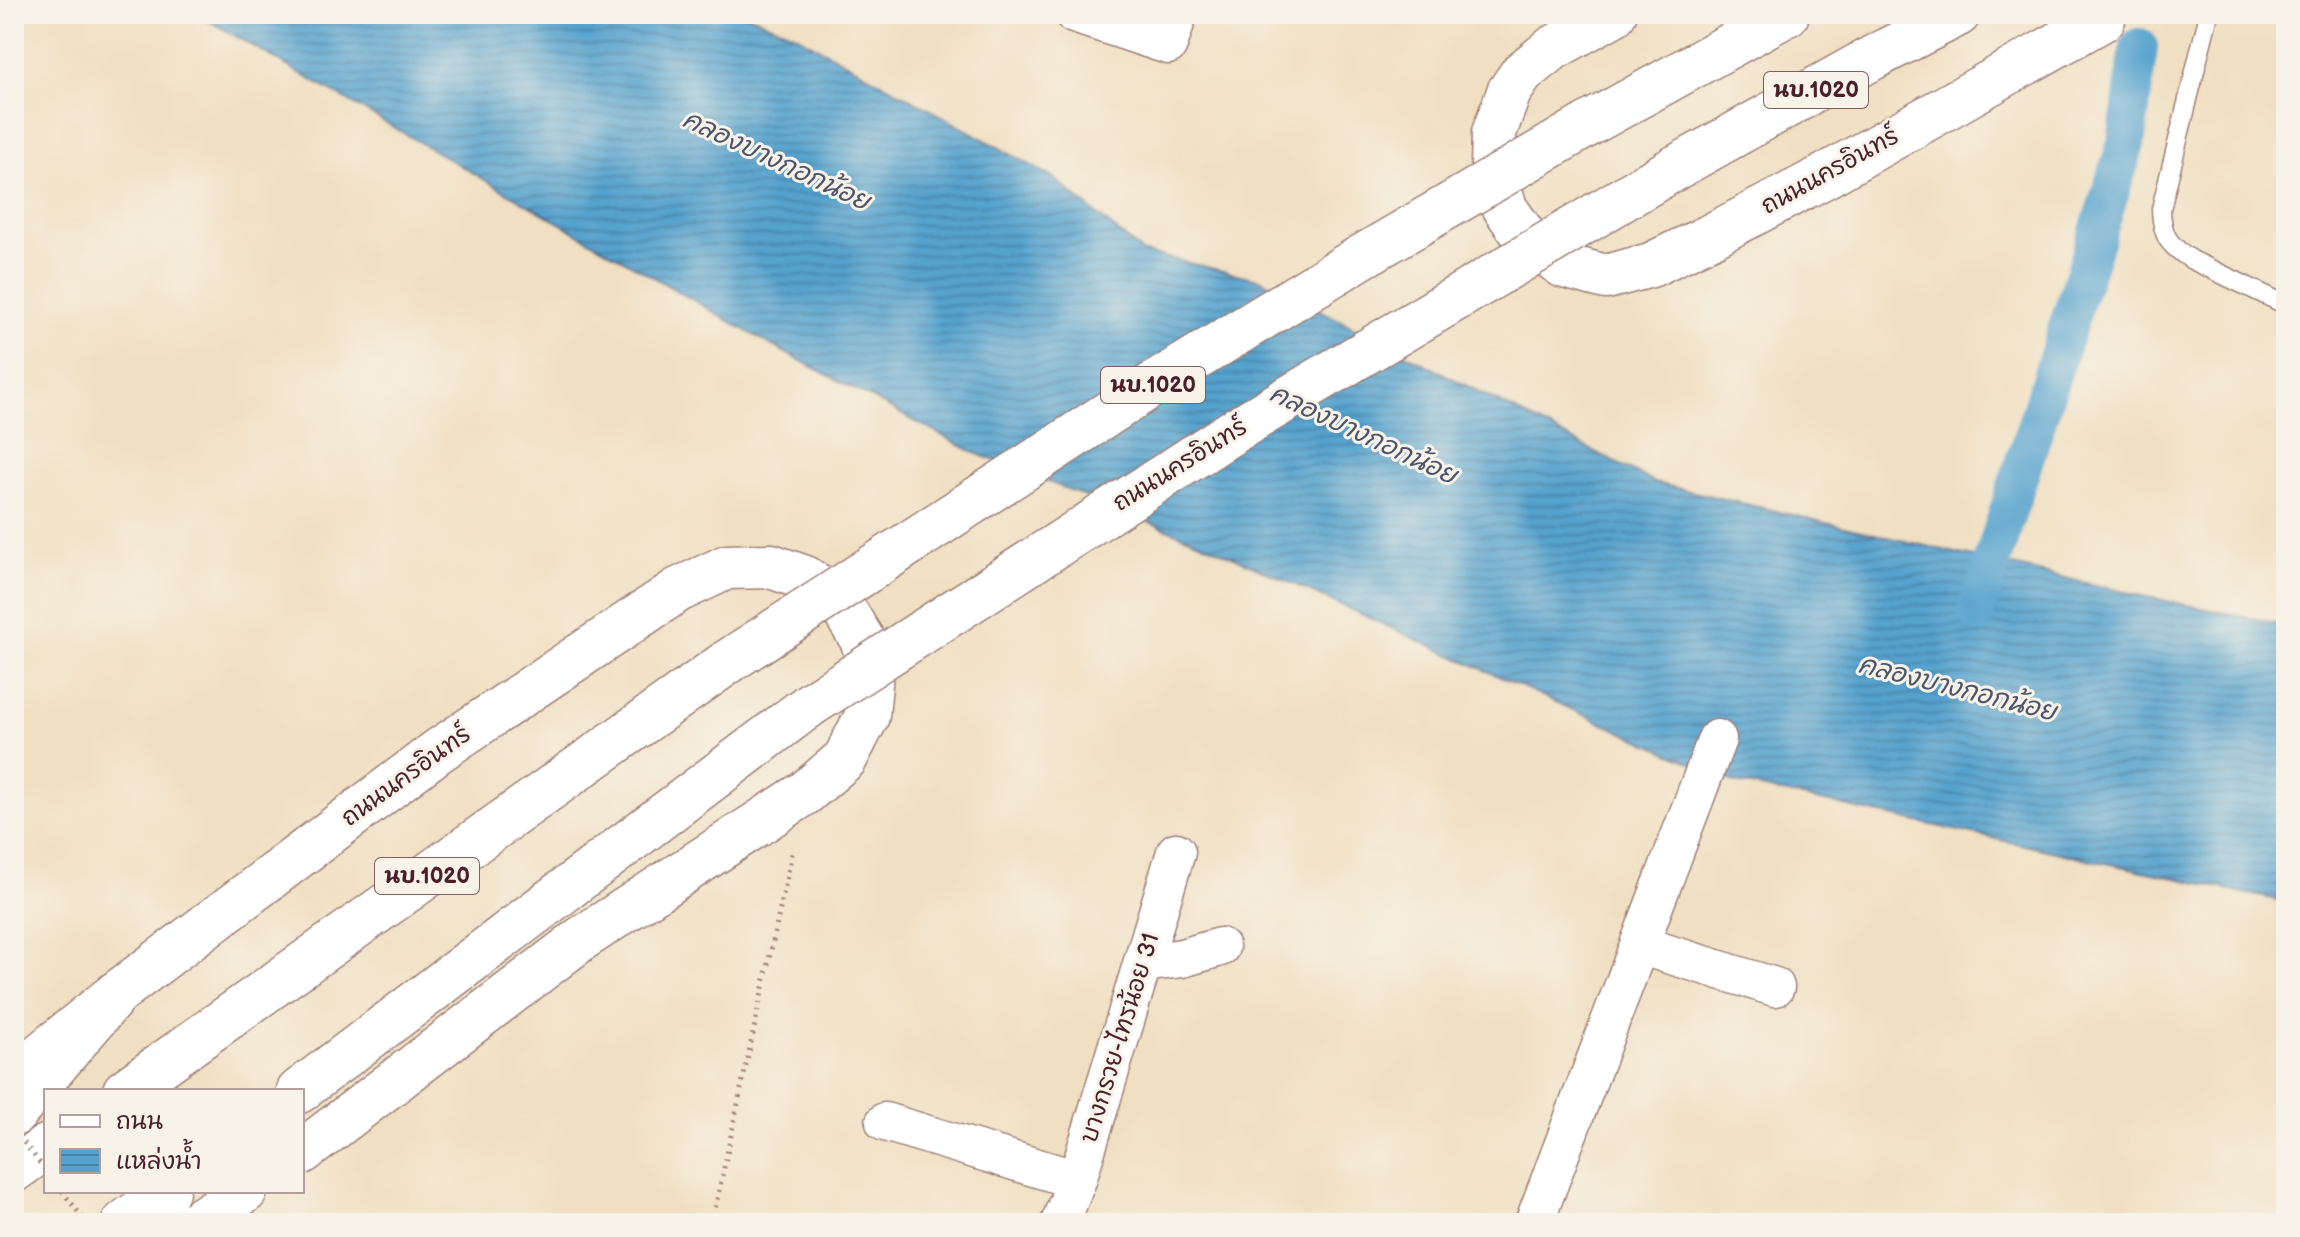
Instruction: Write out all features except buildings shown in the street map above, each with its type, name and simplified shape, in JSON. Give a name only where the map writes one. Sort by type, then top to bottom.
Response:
[{"type":"main road","name":"ถนนนครอินทร์","points":[[1614,14],[1553,48],[1522,73],[1509,92],[1494,133],[1493,155],[1493,166],[1505,208],[1528,241],[1564,266],[1606,277],[1651,265],[1709,237],[1825,176],[2084,25],[2112,14]]},
{"type":"main road","name":"นบ.1020","points":[[128,1089],[729,661],[1149,387],[1358,259],[1587,125],[1787,14]]},
{"type":"main road","name":"ถนนนครอินทร์","points":[[302,1089],[811,704],[1237,429],[1675,168],[1958,14]]},
{"type":"main road","name":"ถนนนครอินทร์","points":[[14,1076],[117,993],[438,751],[678,590],[727,567],[771,566],[805,578],[839,602],[863,641],[871,673],[867,716],[845,759],[805,793],[581,939],[304,1150]]},
{"type":"main road","points":[[14,1114],[117,993]]},
{"type":"main road","points":[[14,1170],[44,1148]]},
{"type":"main road","points":[[124,1223],[164,1193]]},
{"type":"main road","points":[[196,1223],[245,1193]]},
{"type":"main road","points":[[208,1223],[246,1193]]},
{"type":"street","points":[[1074,14],[1168,45],[1178,14]]},
{"type":"street","points":[[1534,1223],[1717,739]]},
{"type":"street","name":"บางกรวย-ไทรน้อย 31","points":[[1060,1223],[1077,1180],[1176,852]]},
{"type":"street","points":[[1639,945],[1775,987]]},
{"type":"street","points":[[1143,963],[1182,958],[1220,947]]},
{"type":"street","points":[[885,1122],[1077,1180]]},
{"type":"lane","points":[[2209,14],[2161,209],[2161,230],[2181,253],[2192,260],[2286,305]]},
{"type":"path","points":[[712,1223],[805,793]]},
{"type":"path","points":[[14,1130],[44,1168]]},
{"type":"path","points":[[64,1193],[87,1223]]},
{"type":"water","name":"คลองบางกอกน้อย","points":[[197,14],[746,14],[794,34],[1052,177],[1142,252],[1262,280],[1655,483],[2142,596],[2286,625],[2286,902],[1733,782],[1205,544],[975,453],[773,346]]},
{"type":"waterway","points":[[1976,611],[2126,144],[2139,47]]}]
